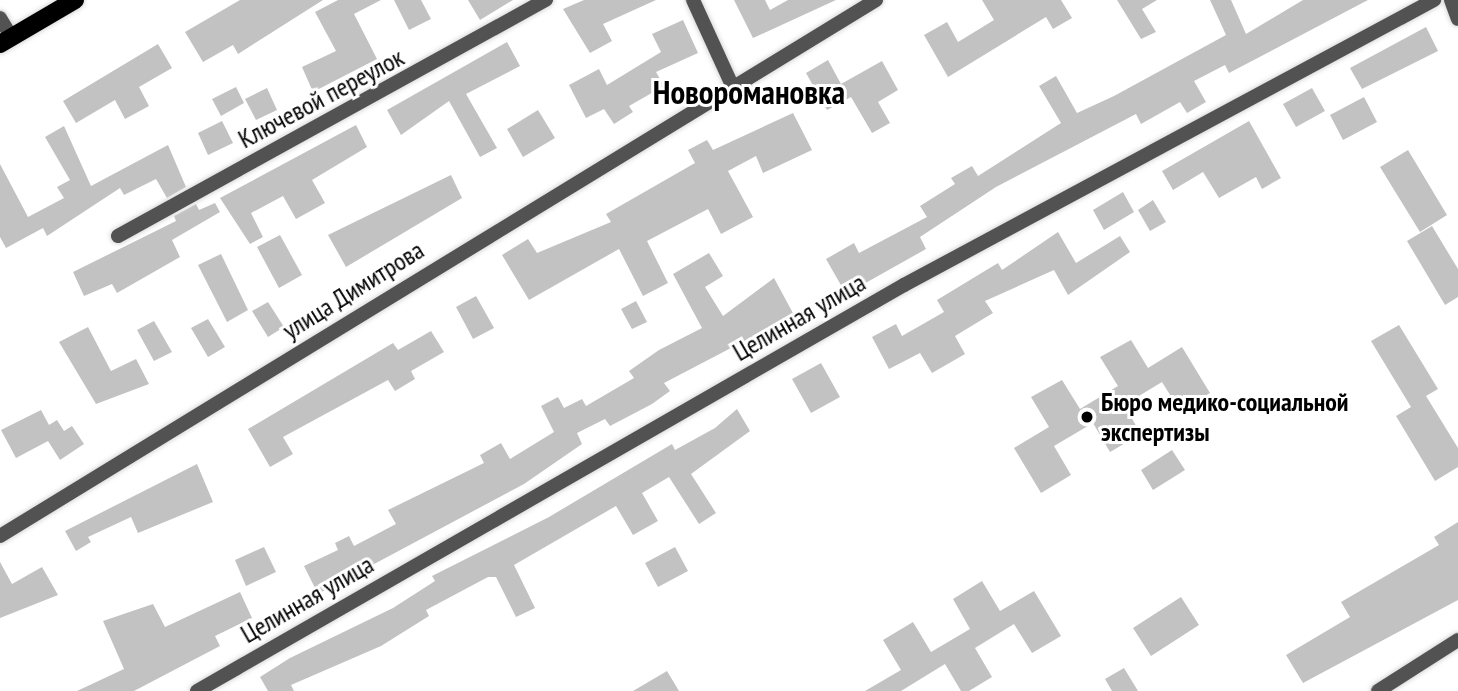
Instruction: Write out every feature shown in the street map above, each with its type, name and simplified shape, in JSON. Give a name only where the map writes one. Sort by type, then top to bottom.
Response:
[{"type":"main road","points":[[6,41],[75,0]]},
{"type":"street","name":"Ключевой переулок","points":[[118,236],[546,0]]},
{"type":"street","points":[[693,0],[732,85]]},
{"type":"street","name":"улица Димитрова","points":[[0,536],[732,85],[876,0]]},
{"type":"street","name":"Целинная улица","points":[[197,691],[896,289],[1434,0]]},
{"type":"street","points":[[1451,0],[1458,19]]},
{"type":"street","points":[[0,18],[6,41]]},
{"type":"street","points":[[1378,691],[1458,640]]},
{"type":"building","points":[[240,0],[323,0],[238,54],[233,45],[203,62],[185,32]]},
{"type":"building","points":[[338,0],[381,0],[354,14],[377,59],[313,92],[302,67],[336,51],[315,12]]},
{"type":"building","points":[[394,0],[421,0],[431,19],[409,30]]},
{"type":"building","points":[[468,0],[513,0],[480,20]]},
{"type":"building","points":[[584,0],[656,0],[603,24],[612,41],[590,53],[563,9]]},
{"type":"building","points":[[734,0],[765,0],[770,10],[788,0],[836,0],[753,38]]},
{"type":"building","points":[[982,0],[1061,0],[1072,18],[1053,29],[1046,17],[948,77],[924,35],[947,22],[958,42],[994,20]]},
{"type":"building","points":[[1117,0],[1157,0],[1142,9],[1156,32],[1141,39]]},
{"type":"building","points":[[1210,0],[1231,0],[1246,34],[1303,0],[1368,0],[1229,73],[1225,65],[1194,81],[1206,102],[1187,113],[1180,102],[1141,124],[1136,114],[996,187],[920,237],[926,249],[846,294],[826,259],[854,243],[859,253],[927,217],[920,206],[955,184],[951,178],[972,166],[978,176],[1061,123],[1039,86],[1056,76],[1077,113],[1114,96],[1226,35]]},
{"type":"building","points":[[683,20],[698,53],[656,72],[664,86],[629,106],[633,112],[614,124],[604,109],[586,118],[569,85],[599,69],[607,85],[661,52],[652,34]]},
{"type":"building","points":[[1426,27],[1438,51],[1362,89],[1350,68]]},
{"type":"building","points":[[507,42],[520,66],[466,94],[497,148],[480,157],[449,101],[401,135],[387,110]]},
{"type":"building","points":[[158,44],[172,68],[139,87],[149,106],[125,119],[115,100],[76,123],[63,101]]},
{"type":"building","points":[[828,60],[841,84],[882,61],[898,90],[878,102],[890,123],[872,133],[851,97],[827,110],[806,73]]},
{"type":"building","points":[[236,87],[244,103],[221,116],[212,99]]},
{"type":"building","points":[[267,88],[277,110],[256,120],[245,99]]},
{"type":"building","points":[[1312,88],[1325,111],[1296,127],[1283,104]]},
{"type":"building","points":[[1364,97],[1377,122],[1343,140],[1330,115]]},
{"type":"building","points":[[538,110],[555,138],[523,157],[507,129]]},
{"type":"building","points":[[793,113],[812,150],[763,173],[756,156],[728,171],[753,217],[721,234],[708,209],[647,241],[668,283],[643,296],[619,249],[529,300],[502,255],[528,239],[537,253],[611,222],[606,214],[695,163],[688,150],[707,140],[713,150]]},
{"type":"building","points":[[222,121],[233,143],[208,155],[198,133]]},
{"type":"building","points":[[1249,121],[1281,178],[1262,189],[1256,177],[1219,198],[1203,172],[1173,190],[1162,171]]},
{"type":"building","points":[[356,125],[367,147],[312,180],[325,203],[296,219],[283,196],[251,213],[263,237],[250,244],[220,198]]},
{"type":"building","points":[[64,126],[91,186],[168,145],[186,187],[167,198],[156,179],[124,195],[120,188],[47,236],[43,228],[6,248],[0,237],[0,164],[28,217],[64,198],[57,187],[70,180],[45,137]]},
{"type":"building","points":[[1408,150],[1447,215],[1420,232],[1380,167]]},
{"type":"building","points":[[451,175],[462,198],[346,267],[328,235]]},
{"type":"building","points":[[1123,192],[1134,212],[1104,230],[1093,210]]},
{"type":"building","points":[[1153,200],[1166,222],[1150,231],[1138,210]]},
{"type":"building","points":[[215,203],[220,212],[172,240],[180,257],[117,293],[112,284],[84,296],[73,272],[176,221],[174,216],[196,204],[199,210]]},
{"type":"building","points":[[1432,226],[1458,269],[1458,297],[1445,305],[1407,241]]},
{"type":"building","points":[[1058,232],[1076,263],[1120,236],[1130,252],[1068,295],[1054,270],[985,301],[993,313],[955,336],[965,354],[932,373],[920,353],[889,369],[872,337],[896,324],[902,336],[944,312],[937,300],[998,263],[1002,270]]},
{"type":"building","points":[[280,235],[302,275],[279,288],[257,247]]},
{"type":"building","points":[[709,253],[723,276],[705,287],[723,316],[774,278],[794,315],[664,383],[670,391],[652,404],[610,426],[605,419],[577,433],[582,444],[524,484],[318,594],[304,566],[338,550],[335,543],[349,536],[354,546],[396,524],[388,510],[484,463],[480,455],[501,443],[510,459],[554,432],[541,406],[558,397],[564,408],[582,399],[586,406],[634,378],[629,371],[659,350],[702,328],[673,274]]},
{"type":"building","points":[[221,254],[248,310],[227,322],[198,265]]},
{"type":"building","points":[[476,296],[494,328],[473,339],[456,307]]},
{"type":"building","points":[[636,301],[647,322],[632,329],[621,309]]},
{"type":"building","points":[[268,302],[284,327],[268,337],[252,311]]},
{"type":"building","points":[[208,319],[225,347],[208,357],[191,328]]},
{"type":"building","points":[[154,321],[172,352],[154,361],[137,330]]},
{"type":"building","points":[[1399,325],[1438,389],[1426,396],[1458,448],[1458,467],[1435,481],[1396,416],[1411,407],[1371,341]]},
{"type":"building","points":[[88,327],[111,371],[136,359],[149,384],[96,404],[59,342]]},
{"type":"building","points":[[431,331],[444,352],[411,371],[415,379],[395,391],[388,380],[283,437],[293,454],[270,467],[248,429],[393,343],[398,350]]},
{"type":"building","name":"Бюро медико-социальной экспертизы","points":[[1131,340],[1148,368],[1182,347],[1210,393],[1180,411],[1162,382],[1124,405],[1141,434],[1110,452],[1093,423],[1054,446],[1071,475],[1041,493],[1014,448],[1049,427],[1031,397],[1062,380],[1080,409],[1118,386],[1100,357]]},
{"type":"building","points":[[821,363],[840,397],[811,413],[792,379]]},
{"type":"building","points":[[737,409],[750,431],[691,474],[716,513],[699,524],[669,477],[642,493],[658,521],[633,535],[616,506],[514,565],[535,608],[516,617],[496,577],[488,577],[426,610],[429,616],[381,646],[291,685],[294,691],[268,691],[260,677],[290,658],[393,608],[435,581],[432,576],[549,517],[672,444],[675,450],[715,428]]},
{"type":"building","points":[[41,410],[49,425],[57,420],[64,431],[72,426],[84,444],[60,460],[48,441],[16,458],[1,430]]},
{"type":"building","points":[[1172,450],[1185,470],[1153,490],[1141,470]]},
{"type":"building","points":[[197,464],[213,502],[138,533],[131,517],[88,537],[91,542],[76,551],[65,531]]},
{"type":"building","points":[[1458,522],[1458,600],[1303,683],[1286,655],[1350,617],[1341,602],[1439,545],[1434,537]]},
{"type":"building","points":[[264,547],[276,572],[246,586],[235,560]]},
{"type":"building","points":[[675,547],[688,571],[658,587],[645,563]]},
{"type":"building","points":[[0,562],[12,584],[42,567],[58,595],[0,618]]},
{"type":"building","points":[[982,581],[1000,611],[1034,591],[1061,636],[1032,653],[1014,624],[975,648],[992,677],[969,691],[961,691],[945,664],[901,691],[865,691],[901,670],[883,640],[913,622],[931,652],[970,629],[953,599]]},
{"type":"building","points":[[240,592],[252,618],[215,636],[220,646],[134,691],[77,691],[124,669],[103,621],[153,604],[165,627]]},
{"type":"building","points":[[1181,597],[1199,625],[1151,656],[1133,628]]},
{"type":"building","points":[[1124,668],[1138,691],[1112,691],[1105,679]]},
{"type":"building","points":[[667,671],[679,691],[633,691]]},
{"type":"place","name":"Бюро медико-социальной экспертизы","points":[[1087,417]]},
{"type":"district","name":"Новоромановка","points":[[749,92]]}]
